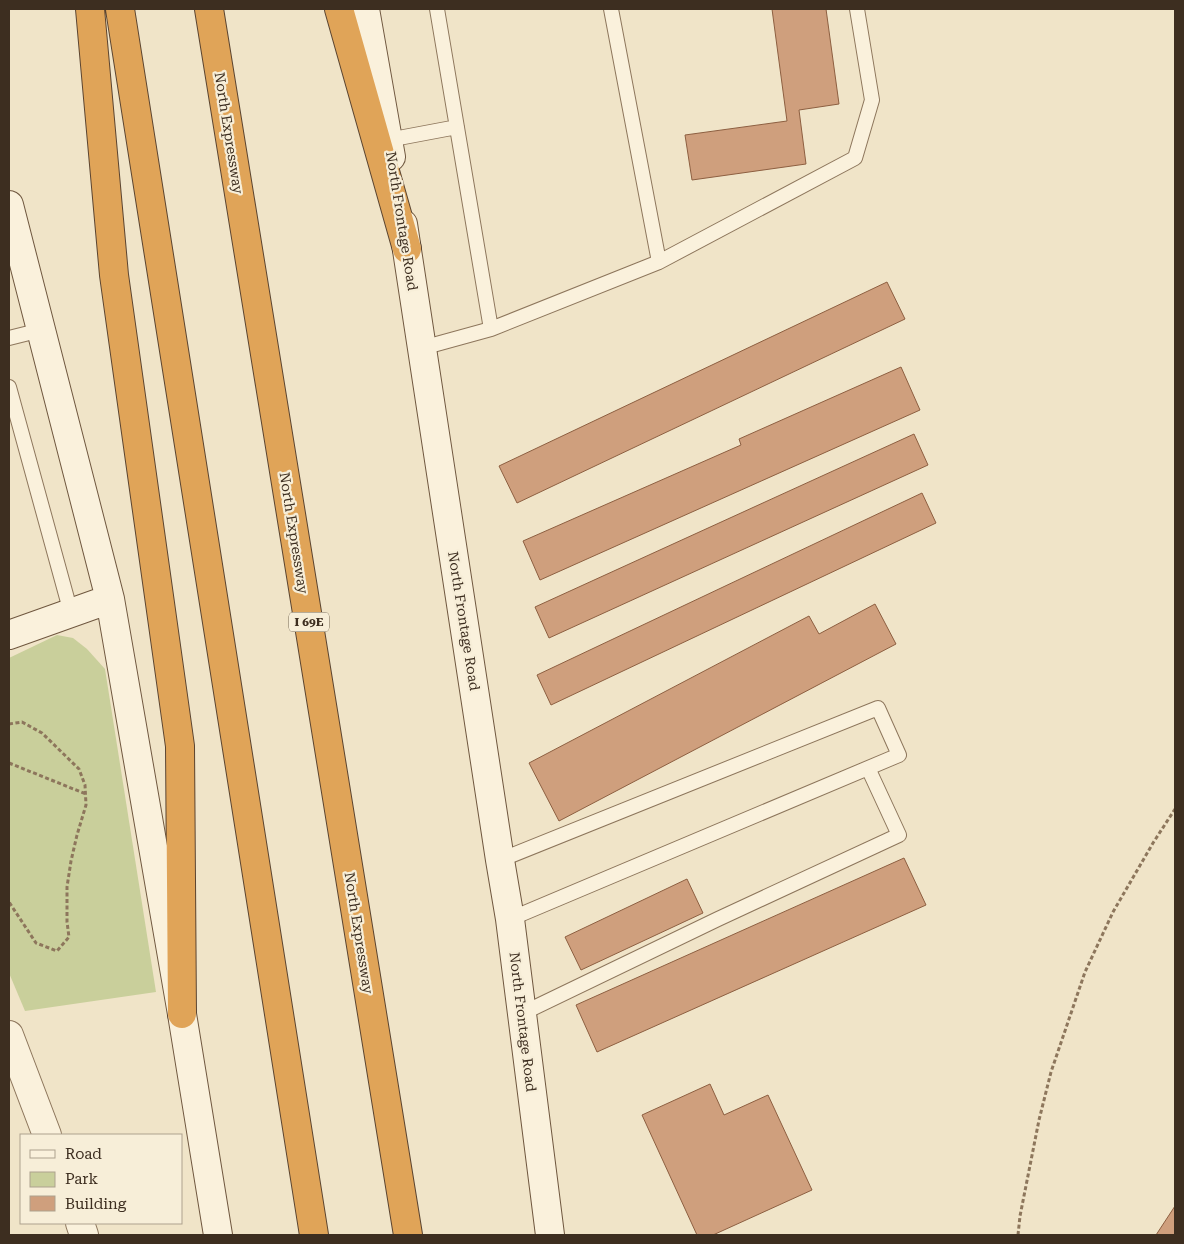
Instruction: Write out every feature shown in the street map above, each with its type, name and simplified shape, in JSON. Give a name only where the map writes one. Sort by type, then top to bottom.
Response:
[{"type":"highway","points":[[90,9],[114,275],[180,746],[182,1014]]},
{"type":"highway","points":[[120,9],[314,1235]]},
{"type":"highway","name":"North Expressway","points":[[209,9],[408,1235]]},
{"type":"highway","points":[[339,9],[407,249]]},
{"type":"main road","name":"North Frontage Road","points":[[366,9],[407,249],[510,919],[550,1235]]},
{"type":"main road","points":[[9,205],[110,599],[182,1014],[218,1235]]},
{"type":"main road","points":[[9,635],[110,599]]},
{"type":"main road","points":[[9,1035],[46,1134]]},
{"type":"lane","points":[[437,9],[491,329]]},
{"type":"lane","points":[[611,9],[659,262]]},
{"type":"lane","points":[[422,348],[491,329],[659,262],[855,158],[872,100],[857,9]]},
{"type":"lane","points":[[388,140],[457,127]]},
{"type":"lane","points":[[9,338],[41,330]]},
{"type":"lane","points":[[9,387],[12,410],[71,613]]},
{"type":"lane","points":[[500,860],[878,708],[898,756],[510,919]]},
{"type":"lane","points":[[521,1014],[899,835],[868,768]]},
{"type":"path","points":[[9,724],[22,722],[42,733],[79,769],[86,785],[86,805],[77,835],[68,887],[67,922],[69,937],[57,951],[36,943],[9,902]]},
{"type":"path","points":[[9,763],[86,794]]},
{"type":"path","points":[[1018,1235],[1039,1120],[1051,1072],[1085,972],[1113,912],[1175,809]]},
{"type":"green space","points":[[57,635],[73,638],[87,649],[105,669],[156,992],[25,1011],[9,973],[9,658]]},
{"type":"building","points":[[772,9],[826,9],[839,104],[799,110],[806,164],[692,180],[685,135],[787,121]]},
{"type":"building","points":[[887,282],[905,319],[517,503],[499,466]]},
{"type":"building","points":[[901,367],[920,410],[540,580],[523,541],[741,445],[739,439]]},
{"type":"building","points":[[914,434],[928,465],[549,638],[535,607]]},
{"type":"building","points":[[922,493],[936,523],[551,705],[537,675]]},
{"type":"building","points":[[875,604],[896,644],[559,821],[529,763],[809,616],[819,634]]},
{"type":"building","points":[[904,858],[926,905],[597,1052],[576,1005]]},
{"type":"building","points":[[687,879],[703,913],[581,970],[565,937]]},
{"type":"building","points":[[710,1084],[724,1115],[768,1095],[812,1190],[713,1235],[697,1235],[642,1115]]},
{"type":"building","points":[[1175,1206],[1175,1235],[1156,1235]]}]
